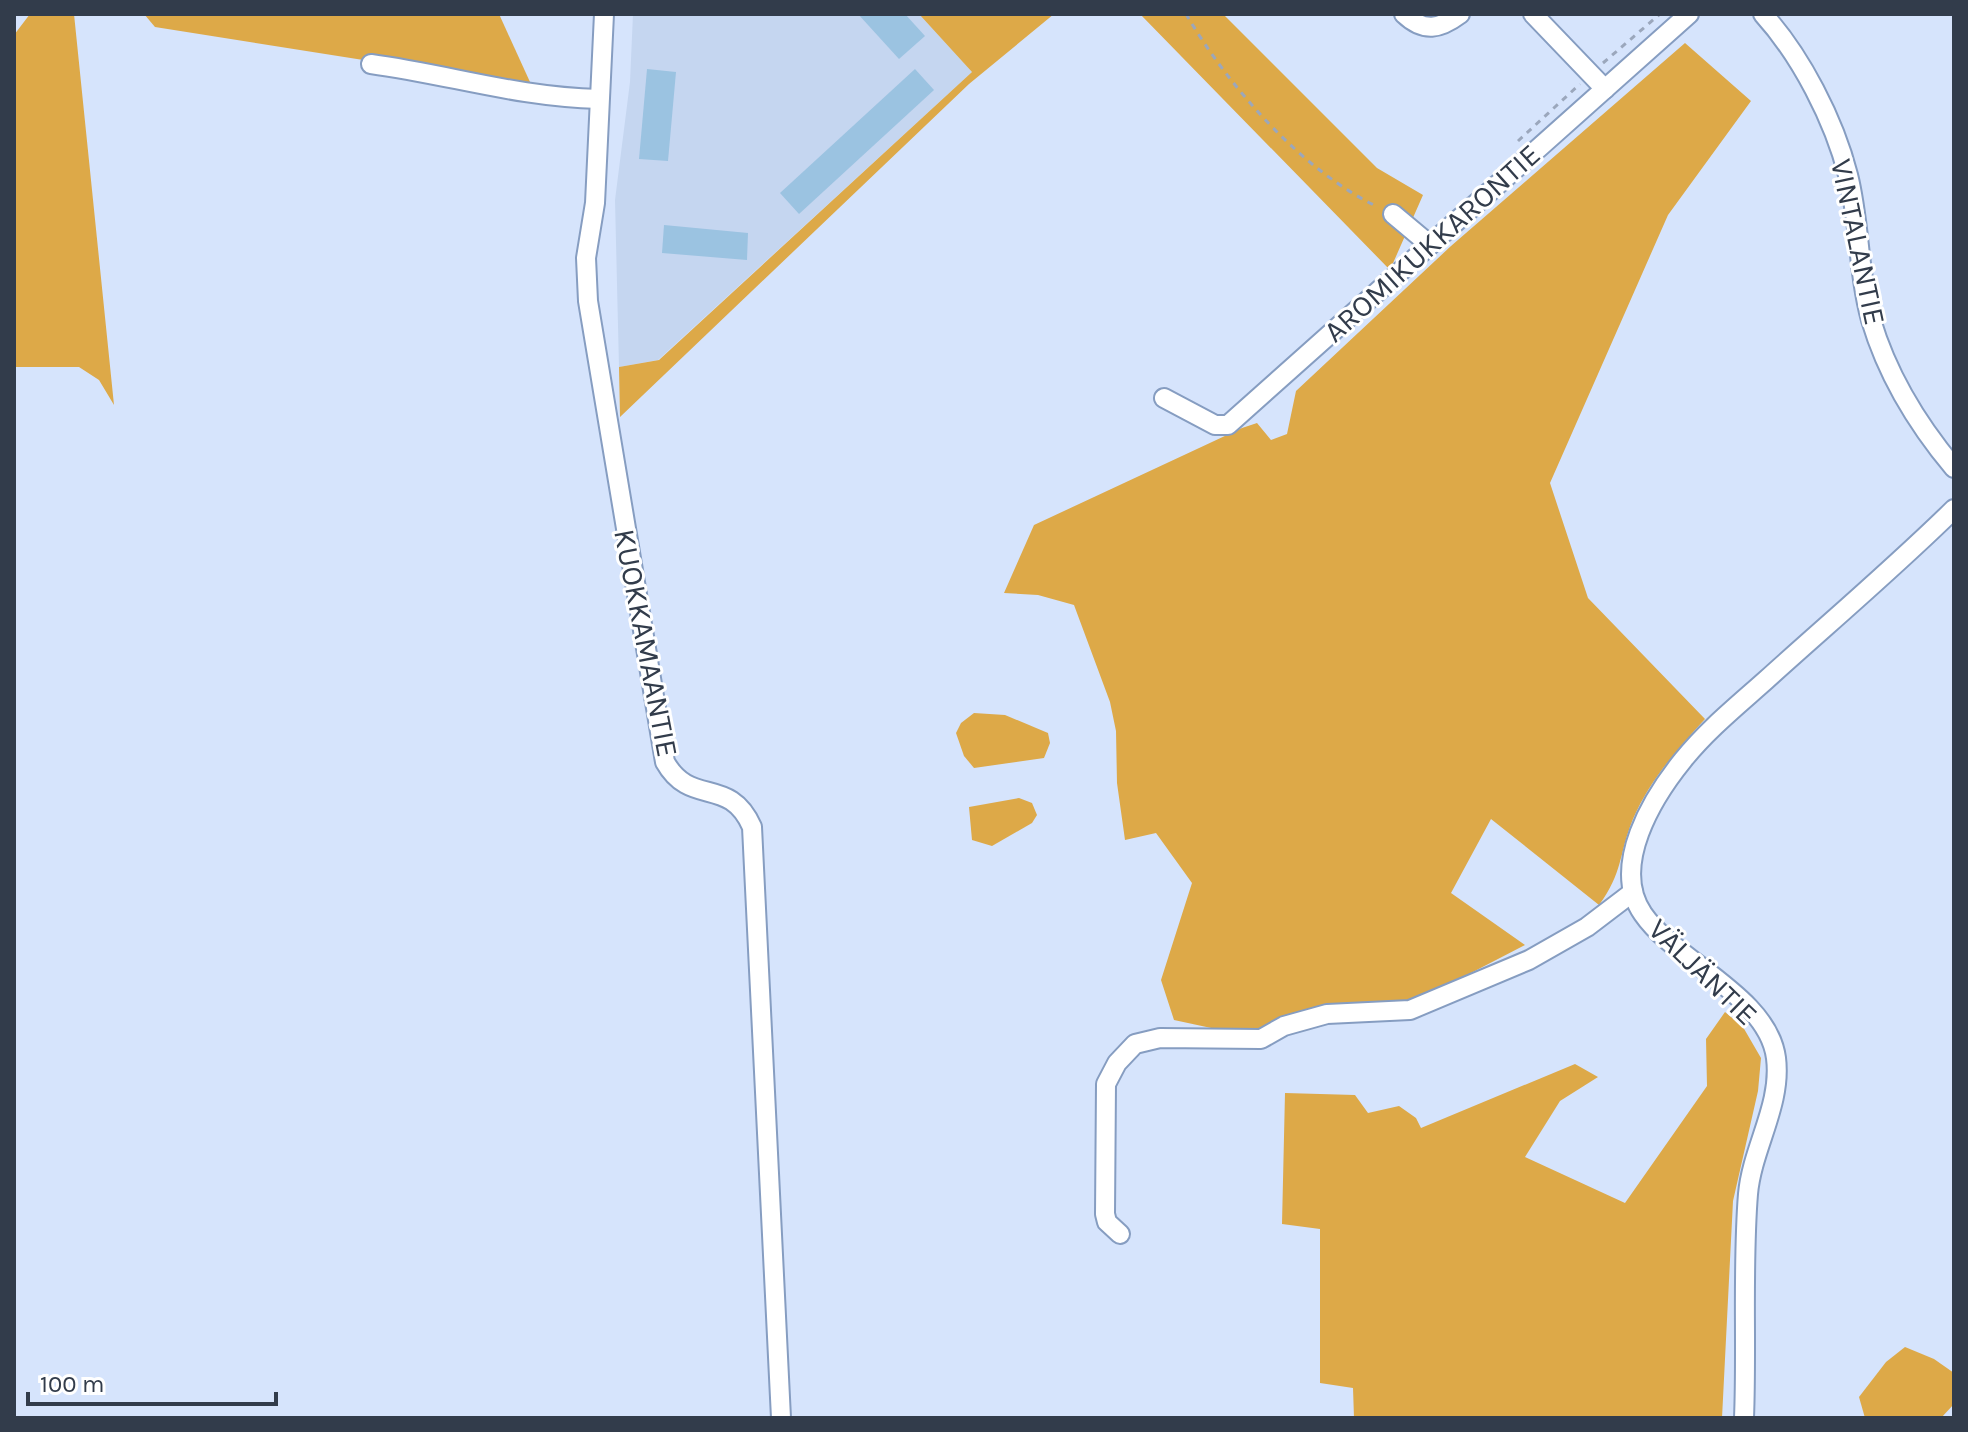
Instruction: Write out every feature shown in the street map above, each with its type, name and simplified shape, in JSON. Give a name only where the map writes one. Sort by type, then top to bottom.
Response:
[{"type":"street","name":"KUOKKAMAANTIE","points":[[604,14],[595,203],[586,258],[588,301],[665,762],[682,784],[699,791],[723,794],[741,805],[754,838],[781,1418]]},
{"type":"street","points":[[1404,14],[1431,28],[1443,27],[1460,14]]},
{"type":"street","points":[[1533,14],[1605,89]]},
{"type":"street","name":"VINTALANTIE","points":[[1763,14],[1816,96],[1839,149],[1848,175],[1865,293],[1883,354],[1906,399],[1954,468]]},
{"type":"street","name":"AROMIKUKKARONTIE","points":[[1164,398],[1215,425],[1228,425],[1605,89],[1678,18]]},
{"type":"street","points":[[371,64],[420,70],[531,96],[599,99]]},
{"type":"street","points":[[1393,214],[1430,245]]},
{"type":"street","name":"VÄLJÄNTIE","points":[[1744,1418],[1748,1192],[1756,1152],[1773,1103],[1776,1056],[1760,1023],[1743,1002],[1666,939],[1642,913],[1633,892],[1633,856],[1643,827],[1682,761],[1711,730],[1954,509]]},
{"type":"street","points":[[1120,1234],[1107,1222],[1105,1214],[1106,1084],[1117,1063],[1135,1044],[1160,1038],[1261,1039],[1284,1026],[1327,1014],[1410,1010],[1529,960],[1587,927],[1633,892]]},
{"type":"path","points":[[1186,14],[1207,51],[1261,114],[1311,162],[1364,201],[1393,214]]},
{"type":"shaded area","points":[[30,14],[74,14],[114,405],[99,380],[79,367],[14,367],[14,35]]},
{"type":"shaded area","points":[[144,14],[499,14],[530,82],[509,83],[155,27]]},
{"type":"shaded area","points":[[633,14],[919,14],[972,72],[658,360],[619,367],[615,200],[630,82]]},
{"type":"shaded area","points":[[919,14],[1054,14],[969,84],[620,417],[619,367],[659,360],[972,72]]},
{"type":"shaded area","points":[[1140,14],[1223,14],[1377,168],[1423,195],[1390,270]]},
{"type":"shaded area","points":[[1685,43],[1751,101],[1668,215],[1550,483],[1588,598],[1705,719],[1647,791],[1633,819],[1617,873],[1599,905],[1491,819],[1451,893],[1525,945],[1413,1003],[1326,1008],[1239,1034],[1174,1020],[1161,980],[1192,883],[1156,833],[1125,840],[1117,783],[1116,731],[1110,702],[1074,605],[1038,595],[1004,593],[1034,525],[1242,428],[1257,423],[1271,440],[1287,434],[1296,391],[1451,246]]},
{"type":"shaded area","points":[[974,713],[1005,715],[1048,733],[1050,743],[1044,758],[974,768],[964,756],[956,733],[961,723]]},
{"type":"shaded area","points":[[1019,798],[1032,803],[1037,815],[1032,823],[992,846],[972,840],[969,807]]},
{"type":"shaded area","points":[[1725,1012],[1743,1027],[1761,1058],[1758,1091],[1733,1201],[1722,1418],[1354,1418],[1353,1388],[1320,1383],[1320,1229],[1282,1224],[1285,1093],[1355,1095],[1368,1113],[1399,1106],[1416,1118],[1421,1128],[1575,1064],[1598,1077],[1560,1101],[1525,1157],[1625,1203],[1707,1086],[1706,1039]]},
{"type":"shaded area","points":[[1905,1347],[1934,1359],[1954,1373],[1954,1404],[1941,1418],[1865,1418],[1859,1397],[1886,1362]]},
{"type":"building","points":[[858,14],[905,14],[925,36],[899,59]]},
{"type":"building","points":[[647,69],[676,72],[668,161],[639,159]]},
{"type":"building","points":[[915,69],[934,90],[799,214],[780,193]]},
{"type":"building","points":[[664,225],[748,233],[747,260],[662,253]]}]
